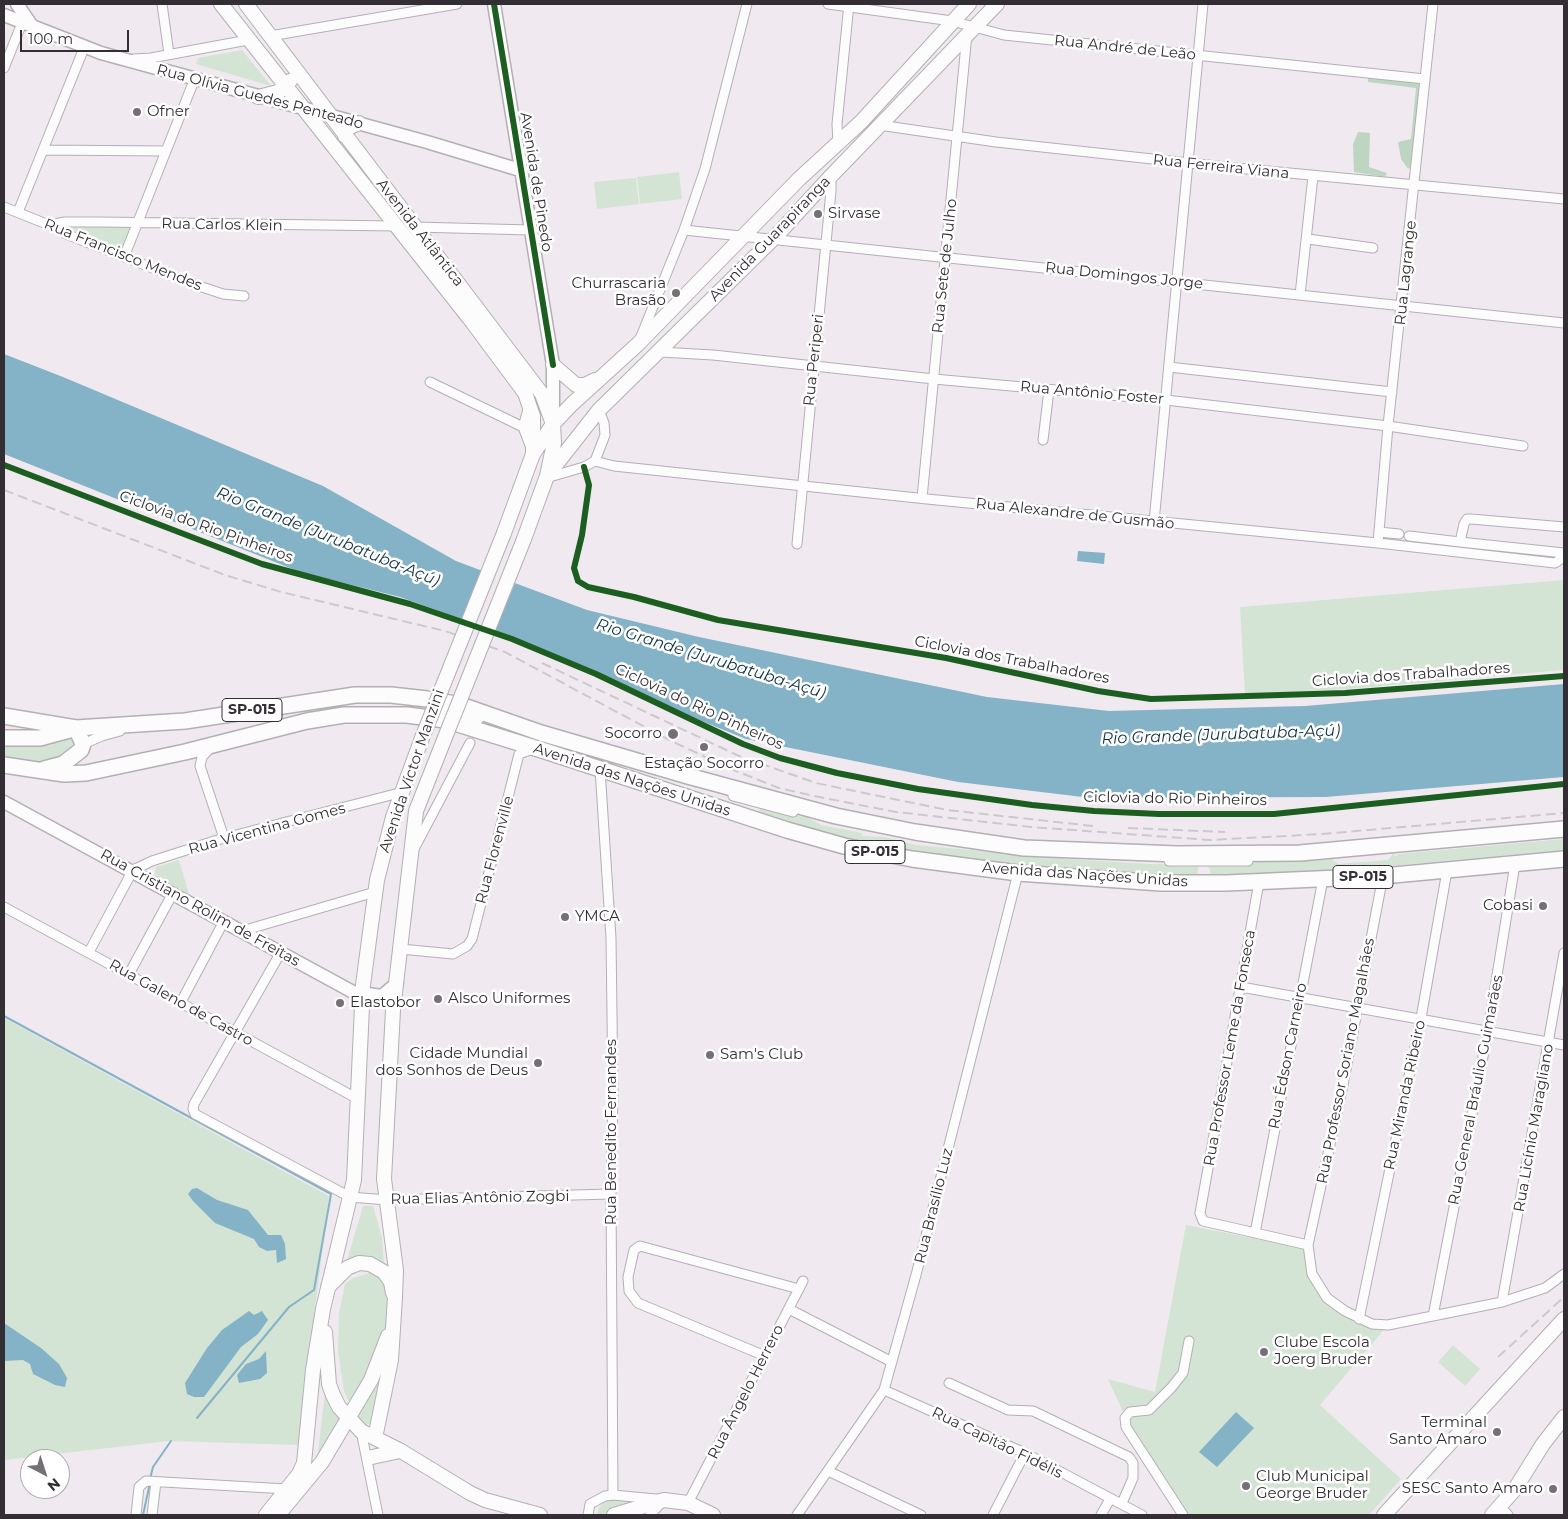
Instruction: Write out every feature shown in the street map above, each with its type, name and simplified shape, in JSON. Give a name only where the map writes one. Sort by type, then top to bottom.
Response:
[{"type":"highway","name":"Avenida das Nações Unidas","points":[[4,716],[76,728],[185,721],[355,695],[391,695],[427,699],[461,705],[541,733],[688,776],[836,816],[916,832],[1024,848],[1177,854],[1300,853],[1564,829]]},
{"type":"highway","name":"Avenida das Nações Unidas","points":[[4,766],[64,774],[86,774],[307,721],[344,715],[407,715],[445,720],[761,822],[844,846],[912,859],[1018,873],[1161,883],[1259,882],[1383,876],[1564,859]]},
{"type":"highway","points":[[4,738],[20,740],[40,738],[57,735],[76,728],[83,744],[74,757],[64,764],[35,771]]},
{"type":"main road","name":"Avenida Atlântica","points":[[220,4],[492,349],[530,403],[533,416],[533,454]]},
{"type":"main road","name":"Avenida Atlântica","points":[[246,4],[414,227],[537,385],[550,409],[554,424],[554,443],[547,477]]},
{"type":"main road","name":"Avenida Guarapiranga","points":[[533,454],[554,424],[598,379],[638,344],[879,103],[969,4]]},
{"type":"main road","name":"Avenida Guarapiranga","points":[[547,477],[599,410],[660,352],[770,241],[879,125],[997,4]]},
{"type":"main road","points":[[258,97],[278,92],[285,87],[293,76],[293,67]]},
{"type":"main road","points":[[345,136],[348,128],[359,123]]},
{"type":"main road","points":[[553,365],[576,384],[585,386],[598,379]]},
{"type":"main road","name":"Avenida Víctor Manzini","points":[[323,1309],[354,1180],[363,995],[375,892],[387,837],[422,738],[504,534],[533,454]]},
{"type":"main road","name":"Avenida Víctor Manzini","points":[[375,1438],[391,1360],[395,1299],[396,1270],[384,1180],[386,1130],[397,983],[416,811],[547,477]]},
{"type":"main road","points":[[322,1462],[371,1380],[387,1338],[395,1299],[391,1282],[384,1272],[370,1264],[360,1263],[347,1268],[328,1287]]},
{"type":"main road","points":[[323,1309],[329,1384],[339,1407],[361,1431],[401,1451],[485,1500],[540,1515]]},
{"type":"main road","points":[[266,1515],[287,1489],[304,1463],[313,1370],[323,1309]]},
{"type":"main road","points":[[1384,1515],[1564,1319]]},
{"type":"main road","points":[[391,1360],[385,1431],[391,1442],[401,1451]]},
{"type":"main road","points":[[1500,1512],[1543,1444],[1564,1417]]},
{"type":"main road","points":[[278,1515],[322,1462],[340,1444],[361,1431]]},
{"type":"main road","points":[[371,1463],[401,1451]]},
{"type":"main road","points":[[614,1515],[664,1500],[688,1503],[714,1515]]},
{"type":"street","points":[[4,68],[28,26],[17,4]]},
{"type":"street","points":[[162,4],[169,54]]},
{"type":"street","points":[[270,36],[457,4]]},
{"type":"street","name":"Avenida de Pinedo","points":[[494,4],[553,365],[554,424]]},
{"type":"street","points":[[638,344],[684,230],[705,169],[747,4]]},
{"type":"street","name":"Rua André de Leão","points":[[828,4],[849,5],[952,21],[970,31],[1425,79]]},
{"type":"street","points":[[1154,522],[1204,4]]},
{"type":"street","name":"Rua Lagrange","points":[[1378,543],[1388,426],[1433,4]]},
{"type":"street","points":[[838,143],[837,124],[849,5]]},
{"type":"street","name":"Rua Olívia Guedes Penteado","points":[[4,15],[84,48],[359,123],[520,170]]},
{"type":"street","name":"Rua Sete de Julho","points":[[922,498],[970,31]]},
{"type":"street","points":[[124,59],[150,58],[248,40]]},
{"type":"street","points":[[18,212],[84,48]]},
{"type":"street","points":[[124,257],[194,78]]},
{"type":"street","name":"Rua Ferreira Viana","points":[[879,125],[958,137],[1188,163],[1564,200]]},
{"type":"street","points":[[43,150],[166,151]]},
{"type":"street","name":"Rua Periperi","points":[[797,544],[815,366],[831,176]]},
{"type":"street","points":[[1300,295],[1308,239],[1313,176]]},
{"type":"street","name":"Rua Francisco Mendes","points":[[4,207],[66,234],[216,292],[244,296]]},
{"type":"street","name":"Rua Carlos Klein","points":[[49,225],[64,222],[396,226]]},
{"type":"street","points":[[414,227],[531,230]]},
{"type":"street","name":"Rua Domingos Jorge","points":[[684,230],[770,241],[1178,281],[1564,323]]},
{"type":"street","points":[[1308,239],[1374,248]]},
{"type":"street","name":"Rua Antônio Foster","points":[[660,352],[713,355],[934,379],[1166,400],[1388,426],[1523,446]]},
{"type":"street","points":[[1169,367],[1392,392]]},
{"type":"street","points":[[430,382],[523,427]]},
{"type":"street","points":[[1043,440],[1049,390]]},
{"type":"street","points":[[530,403],[523,427],[533,454]]},
{"type":"street","points":[[547,477],[588,466],[595,461],[605,435],[604,423],[599,410]]},
{"type":"street","name":"Rua Alexandre de Gusmão","points":[[595,461],[614,466],[1154,522],[1378,543],[1555,564],[1562,560],[1564,555]]},
{"type":"street","points":[[1460,542],[1467,519],[1564,528]]},
{"type":"street","points":[[1379,532],[1399,534]]},
{"type":"street","points":[[1409,536],[1564,555]]},
{"type":"street","points":[[83,744],[112,733],[212,724],[332,704],[385,700],[469,716],[774,808],[896,834],[1002,852],[1210,862],[1300,859],[1564,835]]},
{"type":"street","name":"Avenida Víctor Manzini","points":[[410,856],[436,812],[470,743]]},
{"type":"street","points":[[213,745],[202,757],[200,766],[224,838]]},
{"type":"street","name":"Rua Florenville","points":[[401,949],[453,954],[467,946],[472,939],[519,754],[536,748]]},
{"type":"street","name":"Rua Benedito Fernandes","points":[[600,769],[610,911],[613,1090],[611,1194],[613,1495]]},
{"type":"street","name":"Rua Vicentina Gomes","points":[[133,870],[152,861],[224,838],[403,792]]},
{"type":"street","name":"Rua Cristiano Rolim de Freitas","points":[[4,802],[133,870],[173,894],[353,992],[363,995]]},
{"type":"street","name":"Avenida Víctor Manzini","points":[[416,811],[427,816],[436,812]]},
{"type":"street","name":"Rua General Bráulio Guimarães","points":[[1433,1316],[1488,1031],[1516,864]]},
{"type":"street","points":[[89,952],[133,870]]},
{"type":"street","name":"Rua Miranda Ribeiro","points":[[1359,1319],[1421,1018],[1448,871]]},
{"type":"street","name":"Rua Brasílio Luz","points":[[796,1515],[884,1390],[1018,873]]},
{"type":"street","name":"Rua Professor Soriano Magalhães","points":[[1308,1245],[1343,1085],[1383,876]]},
{"type":"street","name":"Rua Édson Carneiro","points":[[1255,1233],[1323,879]]},
{"type":"street","name":"Rua Professor Leme da Fonseca","points":[[1255,1233],[1207,1223],[1200,1218],[1200,1213],[1242,987],[1259,882]]},
{"type":"street","points":[[242,931],[375,892]]},
{"type":"street","points":[[129,974],[173,894]]},
{"type":"street","name":"Rua Galeno de Castro","points":[[4,907],[358,1099]]},
{"type":"street","points":[[181,1002],[224,921]]},
{"type":"street","points":[[281,952],[194,1104],[193,1109],[195,1114],[350,1197]]},
{"type":"street","name":"Rua Licínio Maragliano","points":[[1502,1302],[1550,1042],[1564,953]]},
{"type":"street","points":[[363,995],[382,996],[397,983]]},
{"type":"street","points":[[1242,987],[1564,1045]]},
{"type":"street","name":"Rua Elias Antônio Zogbi","points":[[350,1197],[387,1200],[611,1194]]},
{"type":"street","points":[[1255,1233],[1308,1245],[1312,1274],[1327,1298],[1359,1319],[1372,1324],[1388,1325],[1502,1302],[1545,1288],[1564,1274]]},
{"type":"street","name":"Rua Ângelo Herrero","points":[[688,1503],[765,1356],[801,1284],[640,1246],[634,1250],[628,1277],[629,1291],[638,1303],[765,1356]]},
{"type":"street","points":[[789,1309],[892,1362]]},
{"type":"street","points":[[1183,1515],[1126,1427],[1125,1418],[1130,1412],[1149,1410],[1171,1388],[1183,1373],[1189,1341]]},
{"type":"street","points":[[949,1383],[1008,1410],[1033,1411],[1129,1458],[1133,1463],[1133,1478],[1122,1503]]},
{"type":"street","name":"Rua Capitão Fidélis","points":[[884,1390],[1025,1453],[1142,1515]]},
{"type":"street","points":[[361,1431],[371,1463],[378,1515]]},
{"type":"street","points":[[371,1463],[375,1438]]},
{"type":"street","points":[[993,1515],[1025,1453]]},
{"type":"street","points":[[828,1471],[921,1515]]},
{"type":"street","points":[[136,1515],[140,1487],[152,1482],[287,1489]]},
{"type":"street","points":[[152,1482],[152,1515]]},
{"type":"street","points":[[588,1515],[590,1504],[597,1499],[613,1495],[664,1500]]},
{"type":"street","points":[[1101,1515],[1110,1499]]},
{"type":"street","points":[[650,1515],[664,1500]]},
{"type":"green space","points":[[242,50],[271,86],[196,64],[198,58]]},
{"type":"green space","points":[[1368,76],[1420,81],[1414,164],[1408,169],[1401,159],[1398,142],[1411,139],[1416,88],[1368,82]]},
{"type":"green space","points":[[1358,132],[1370,133],[1369,167],[1387,173],[1385,177],[1354,172],[1353,144]]},
{"type":"green space","points":[[679,172],[682,199],[640,204],[637,177]]},
{"type":"green space","points":[[636,178],[639,204],[597,209],[594,182]]},
{"type":"green space","points":[[62,225],[132,226],[122,252]]},
{"type":"green space","points":[[1564,580],[1564,670],[1347,689],[1245,694],[1240,607]]},
{"type":"green space","points":[[72,737],[77,742],[69,755],[45,763],[4,758],[4,745],[25,745]]},
{"type":"green space","points":[[725,804],[757,812],[764,807],[788,815],[807,817],[821,825],[862,833],[862,836],[885,837],[916,845],[1068,859],[1150,864],[1199,864],[1197,876],[1005,865],[998,862],[927,855],[837,838]]},
{"type":"green space","points":[[1564,839],[1564,850],[1322,872],[1214,876],[1211,875],[1209,867],[1210,864],[1332,859],[1338,864],[1388,860],[1393,854],[1396,856],[1399,854]]},
{"type":"green space","points":[[179,860],[189,894],[157,877],[155,872],[156,867]]},
{"type":"green space","points":[[4,1018],[329,1196],[298,1445],[169,1441],[70,1452],[70,1449],[20,1449],[20,1458],[4,1460]]},
{"type":"green space","points":[[363,1206],[373,1206],[382,1237],[384,1265],[346,1264]]},
{"type":"green space","name":"Clube Escola Joerg Bruder","points":[[1186,1225],[1303,1248],[1312,1274],[1327,1298],[1345,1311],[1388,1325],[1320,1405],[1401,1479],[1369,1515],[1180,1515],[1128,1423],[1108,1379],[1155,1392]]},
{"type":"green space","points":[[373,1272],[382,1277],[391,1299],[385,1336],[353,1402],[348,1400],[344,1391],[338,1351],[339,1313],[345,1284],[353,1278]]},
{"type":"green space","points":[[1453,1345],[1480,1369],[1465,1386],[1438,1362]]},
{"type":"green space","points":[[380,1373],[371,1423],[366,1425],[355,1417]]},
{"type":"green space","points":[[327,1375],[343,1417],[317,1460]]},
{"type":"green space","points":[[614,1496],[658,1501],[649,1515],[597,1515],[599,1508],[605,1501]]},
{"type":"water","name":"Rio Grande (Jurubatuba-Açú)","points":[[4,354],[323,486],[456,561],[587,610],[699,637],[987,697],[1109,711],[1305,706],[1564,684],[1564,777],[1326,797],[1091,798],[958,782],[746,739],[616,686],[515,638],[400,597],[300,572],[4,454]]},
{"type":"water","points":[[1078,551],[1105,553],[1104,564],[1077,561]]},
{"type":"water","points":[[197,1188],[217,1200],[248,1210],[268,1235],[281,1235],[285,1244],[286,1259],[277,1263],[276,1250],[267,1251],[259,1247],[254,1239],[215,1223],[188,1194],[192,1189]]},
{"type":"water","points":[[249,1311],[254,1315],[262,1311],[268,1320],[258,1334],[241,1347],[204,1397],[194,1397],[187,1394],[185,1383],[207,1348],[222,1330]]},
{"type":"water","points":[[4,1323],[41,1348],[59,1364],[67,1378],[65,1387],[55,1385],[33,1374],[30,1364],[23,1360],[5,1361]]},
{"type":"water","points":[[266,1351],[267,1373],[260,1379],[239,1383],[237,1375],[246,1364],[259,1359]]},
{"type":"water","points":[[1236,1412],[1254,1428],[1217,1467],[1199,1452]]},
{"type":"pier","points":[[485,569],[516,581],[494,633],[464,623]]},
{"type":"waterway","points":[[4,1016],[331,1194],[314,1290],[289,1307],[197,1418]]},
{"type":"waterway","points":[[150,1479],[153,1467],[171,1441]]},
{"type":"waterway","points":[[143,1515],[150,1483]]},
{"type":"railway","points":[[4,490],[225,575],[281,592],[445,631],[505,652],[671,741],[736,771],[779,788],[814,796],[896,812],[1031,827],[1210,840],[1322,834],[1564,813]]},
{"type":"railway","points":[[542,663],[739,756],[816,783],[947,810],[1093,826]]},
{"type":"railway","points":[[1128,828],[1225,832]]},
{"type":"railway","points":[[1498,1357],[1564,1297]]},
{"type":"cycle path","points":[[494,4],[553,365]]},
{"type":"cycle path","name":"Ciclovia do Rio Pinheiros","points":[[4,465],[262,564],[410,604],[512,639],[596,674],[743,744],[780,758],[837,773],[918,789],[1032,805],[1094,811],[1159,814],[1274,814],[1564,784]]},
{"type":"cycle path","name":"Ciclovia dos Trabalhadores","points":[[584,467],[589,485],[582,535],[574,568],[578,581],[588,587],[634,597],[718,620],[946,658],[1098,691],[1151,699],[1345,693],[1564,676]]},
{"type":"place","name":"Ofner","points":[[137,112]]},
{"type":"place","name":"Sirvase","points":[[818,214]]},
{"type":"place","name":"Churrascaria Brasão","points":[[676,293]]},
{"type":"place","name":"Socorro","points":[[673,734]]},
{"type":"place","name":"Estação Socorro","points":[[704,747]]},
{"type":"place","name":"Cobasi","points":[[1543,906]]},
{"type":"place","name":"YMCA","points":[[565,917]]},
{"type":"place","name":"Alsco Uniformes","points":[[438,999]]},
{"type":"place","name":"Elastobor","points":[[340,1003]]},
{"type":"place","name":"Sam's Club","points":[[710,1055]]},
{"type":"place","name":"Cidade Mundial dos Sonhos de Deus","points":[[538,1063]]},
{"type":"place","name":"Clube Escola Joerg Bruder","points":[[1264,1352]]},
{"type":"place","name":"Terminal Santo Amaro","points":[[1497,1432]]},
{"type":"place","name":"Club Municipal George Bruder","points":[[1246,1486]]},
{"type":"place","name":"SESC Santo Amaro","points":[[1553,1489]]}]
